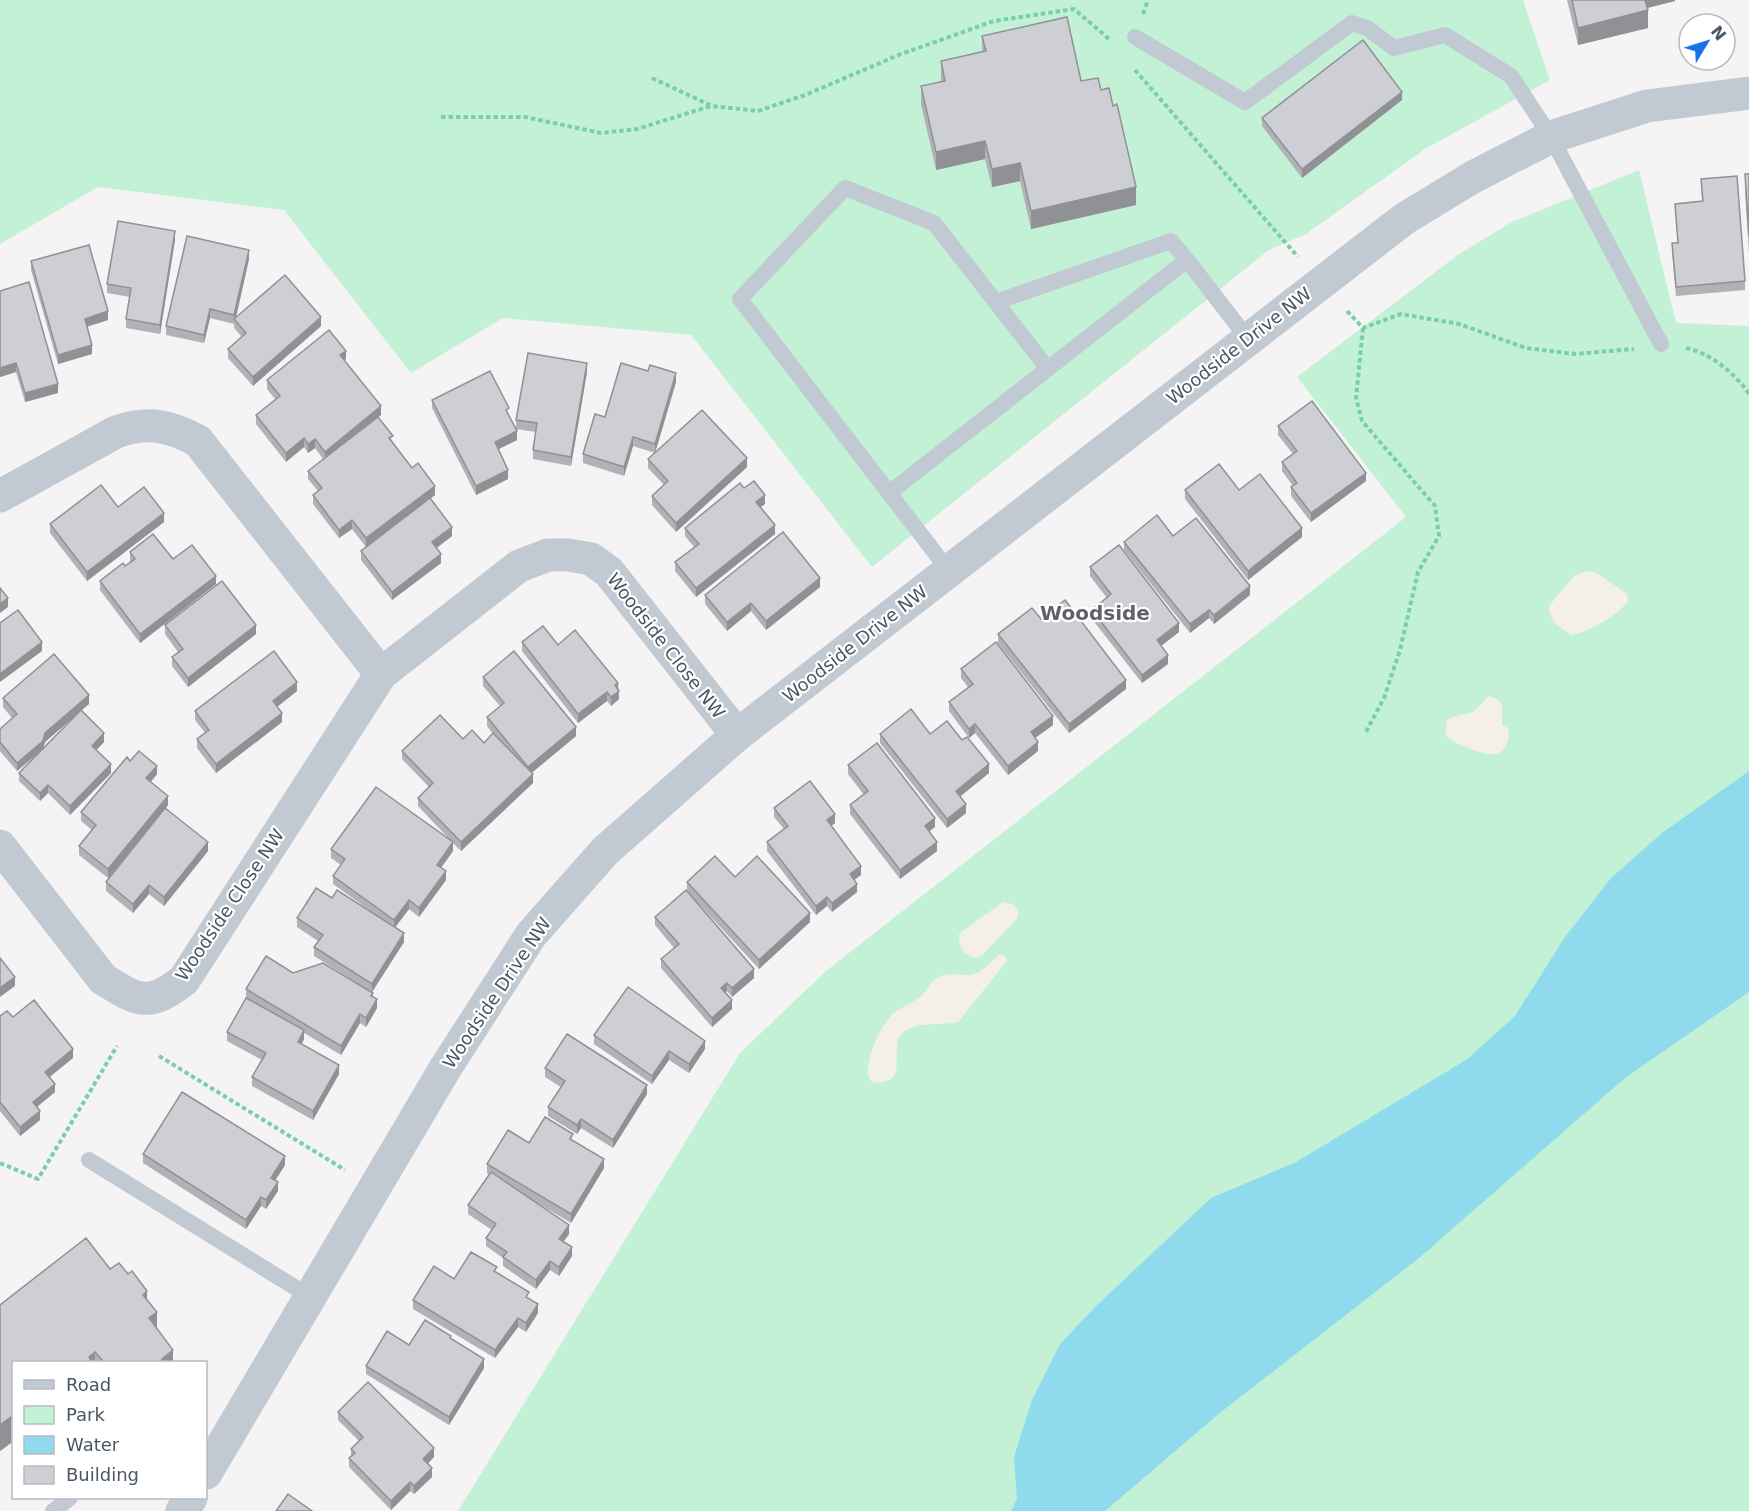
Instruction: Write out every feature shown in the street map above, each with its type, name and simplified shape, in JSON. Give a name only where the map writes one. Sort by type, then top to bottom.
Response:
[{"type":"street","name":"Woodside Drive NW","points":[[207,1471],[224,1430],[309,1296],[446,1067],[531,934],[605,851],[736,735],[1404,219],[1473,177],[1551,137],[1647,106],[1749,93]]},
{"type":"street","points":[[0,496],[116,432],[136,425],[160,425],[178,430],[198,441],[381,674]]},
{"type":"street","name":"Woodside Close NW","points":[[0,846],[103,979],[125,993],[146,1000],[168,992],[184,980],[381,674],[519,566],[548,555],[591,559],[609,572],[736,735]]},
{"type":"lane","points":[[1135,37],[1245,102],[1352,23],[1367,28],[1394,48],[1445,35],[1511,76],[1551,137],[1661,344]]},
{"type":"lane","points":[[949,571],[740,299],[845,188],[934,223],[1048,369]]},
{"type":"lane","points":[[996,302],[1171,241],[1248,339]]},
{"type":"lane","points":[[889,493],[1187,260]]},
{"type":"lane","points":[[89,1160],[309,1296]]},
{"type":"lane","points":[[53,1511],[68,1499]]},
{"type":"path","points":[[652,78],[712,106],[758,111],[805,95],[901,54],[994,21],[1074,9],[1114,46]]},
{"type":"path","points":[[1127,61],[1298,258]]},
{"type":"path","points":[[441,117],[525,117],[601,133],[637,129],[712,106]]},
{"type":"path","points":[[1347,310],[1363,327],[1356,399],[1362,421],[1436,506],[1439,536],[1418,572],[1400,650],[1384,698],[1366,732]]},
{"type":"path","points":[[1363,327],[1401,314],[1459,324],[1526,348],[1575,354],[1661,344],[1702,351],[1741,381],[1749,394]]},
{"type":"path","points":[[0,1162],[38,1179],[117,1046]]},
{"type":"path","points":[[159,1056],[345,1170]]},
{"type":"green space","points":[[0,0],[1523,0],[1550,80],[1425,149],[1306,234],[1269,250],[872,567],[691,335],[503,318],[411,373],[284,210],[98,187],[0,244]]},
{"type":"green space","points":[[1639,170],[1676,323],[1749,326],[1749,1511],[458,1511],[740,1053],[826,971],[1406,517],[1297,377],[1459,254],[1512,222]]},
{"type":"sand","points":[[1587,571],[1597,573],[1627,594],[1628,601],[1603,622],[1572,635],[1556,624],[1549,606],[1574,576]]},
{"type":"sand","points":[[1488,696],[1502,704],[1502,725],[1509,729],[1506,746],[1497,754],[1477,751],[1456,743],[1445,734],[1447,720],[1473,712]]},
{"type":"sand","points":[[1003,902],[1012,904],[1019,911],[1017,919],[981,956],[974,958],[967,954],[960,946],[959,934]]},
{"type":"sand","points":[[1001,954],[1006,957],[1007,961],[958,1022],[922,1025],[905,1031],[897,1046],[897,1066],[893,1078],[879,1083],[871,1081],[868,1073],[873,1049],[884,1025],[893,1014],[920,997],[936,979],[944,975],[974,974]]},
{"type":"water","points":[[1749,771],[1749,992],[1625,1078],[1419,1258],[1221,1412],[1105,1511],[1011,1511],[1017,1499],[1014,1457],[1032,1400],[1060,1344],[1096,1306],[1211,1198],[1296,1162],[1466,1060],[1515,1016],[1565,937],[1611,878],[1662,833]]},
{"type":"building","points":[[1572,0],[1645,0],[1648,10],[1578,28]]},
{"type":"building","points":[[1067,17],[1081,81],[1098,78],[1101,90],[1109,88],[1113,106],[1117,104],[1136,187],[1031,211],[1020,163],[992,169],[985,141],[936,152],[921,86],[945,81],[941,61],[986,51],[982,36]]},
{"type":"building","points":[[1363,40],[1402,92],[1302,169],[1262,118]]},
{"type":"building","points":[[1745,174],[1749,174],[1749,236]]},
{"type":"building","points":[[1737,176],[1745,281],[1676,287],[1672,243],[1678,243],[1675,204],[1703,201],[1701,179]]},
{"type":"building","points":[[118,221],[175,231],[160,325],[126,319],[131,288],[107,284]]},
{"type":"building","points":[[187,236],[249,250],[234,315],[210,309],[204,335],[166,326]]},
{"type":"building","points":[[89,245],[108,311],[85,319],[92,345],[58,355],[31,261]]},
{"type":"building","points":[[285,275],[321,317],[253,377],[228,349],[246,333],[234,319]]},
{"type":"building","points":[[29,282],[58,384],[25,393],[16,363],[0,368],[0,291]]},
{"type":"building","points":[[329,330],[346,351],[340,355],[381,406],[325,452],[315,439],[308,444],[304,438],[286,453],[256,415],[280,396],[267,380]]},
{"type":"building","points":[[528,353],[587,363],[571,457],[533,450],[537,423],[516,420]]},
{"type":"building","points":[[621,363],[648,371],[650,365],[676,373],[655,444],[633,437],[624,467],[583,454],[595,414],[605,417]]},
{"type":"building","points":[[490,371],[509,408],[506,410],[517,431],[495,442],[508,470],[476,486],[432,400]]},
{"type":"building","points":[[1312,401],[1366,473],[1311,513],[1291,487],[1297,483],[1282,462],[1297,451],[1278,426]]},
{"type":"building","points":[[702,410],[747,458],[676,523],[652,496],[668,481],[648,459]]},
{"type":"building","points":[[378,417],[393,436],[389,438],[412,468],[418,463],[435,486],[366,538],[352,520],[339,530],[313,495],[322,488],[308,471]]},
{"type":"building","points":[[1219,464],[1239,490],[1260,474],[1302,528],[1248,571],[1185,490]]},
{"type":"building","points":[[754,481],[765,495],[756,502],[775,525],[696,588],[675,562],[699,544],[685,528],[740,483],[744,488]]},
{"type":"building","points":[[101,485],[118,507],[144,487],[164,513],[87,572],[50,524]]},
{"type":"building","points":[[430,498],[452,527],[432,542],[441,554],[392,592],[361,551]]},
{"type":"building","points":[[1157,515],[1173,536],[1196,518],[1250,586],[1214,615],[1209,610],[1190,624],[1124,542]]},
{"type":"building","points":[[783,532],[820,578],[766,621],[751,603],[727,622],[705,595]]},
{"type":"building","points":[[153,534],[173,559],[192,545],[216,576],[140,634],[100,581],[123,563],[125,566],[135,559],[130,552]]},
{"type":"building","points":[[1119,545],[1179,623],[1157,640],[1168,655],[1142,675],[1092,610],[1111,594],[1090,567]]},
{"type":"building","points":[[222,581],[256,625],[188,678],[172,657],[183,649],[165,625]]},
{"type":"building","points":[[0,588],[8,598],[0,604]]},
{"type":"building","points":[[1065,600],[1126,680],[1069,724],[998,634],[1032,608],[1041,619]]},
{"type":"building","points":[[18,610],[42,642],[0,674],[0,623]]},
{"type":"building","points":[[543,626],[558,645],[575,630],[618,683],[615,685],[619,691],[611,697],[607,692],[578,714],[522,642]]},
{"type":"building","points":[[996,642],[1053,716],[1031,732],[1038,742],[1008,766],[975,724],[969,729],[949,702],[973,684],[961,669]]},
{"type":"building","points":[[274,651],[297,682],[273,701],[282,713],[216,764],[197,739],[209,730],[195,711]]},
{"type":"building","points":[[514,651],[576,727],[528,767],[487,717],[504,703],[483,677]]},
{"type":"building","points":[[54,654],[89,695],[45,733],[43,741],[17,763],[0,742],[0,729],[17,714],[3,698]]},
{"type":"building","points":[[911,709],[930,734],[947,721],[962,740],[967,737],[989,764],[956,791],[966,804],[947,819],[880,734]]},
{"type":"building","points":[[81,710],[104,733],[92,746],[111,764],[70,806],[48,785],[40,793],[19,773]]},
{"type":"building","points":[[440,715],[463,739],[472,730],[484,743],[493,733],[533,774],[461,842],[418,798],[433,783],[402,751]]},
{"type":"building","points":[[877,743],[935,818],[925,826],[937,842],[900,870],[850,805],[868,791],[848,765]]},
{"type":"building","points":[[139,751],[157,766],[146,778],[168,796],[108,869],[79,846],[96,825],[81,812],[127,757],[130,761]]},
{"type":"building","points":[[810,781],[835,814],[827,820],[861,866],[850,874],[857,884],[832,903],[827,897],[816,906],[767,842],[788,826],[774,808]]},
{"type":"building","points":[[376,787],[453,842],[437,865],[446,871],[419,908],[409,900],[394,920],[333,876],[345,859],[331,849]]},
{"type":"building","points":[[165,808],[208,842],[164,897],[149,885],[133,904],[106,882]]},
{"type":"building","points":[[715,856],[735,877],[757,856],[810,913],[759,960],[687,882]]},
{"type":"building","points":[[316,888],[332,898],[337,890],[404,933],[372,984],[314,947],[323,935],[297,918]]},
{"type":"building","points":[[686,890],[754,969],[732,988],[727,983],[721,988],[732,1000],[712,1018],[661,959],[679,944],[655,917]]},
{"type":"building","points":[[266,956],[293,973],[323,963],[373,993],[371,996],[377,999],[366,1018],[360,1014],[341,1046],[246,989]]},
{"type":"building","points":[[0,958],[15,977],[0,988]]},
{"type":"building","points":[[628,987],[705,1041],[689,1064],[669,1051],[652,1076],[594,1035]]},
{"type":"building","points":[[246,998],[304,1030],[298,1042],[339,1065],[313,1111],[252,1077],[266,1053],[227,1032]]},
{"type":"building","points":[[34,1000],[73,1049],[45,1072],[55,1084],[33,1102],[40,1111],[20,1127],[0,1102],[0,1016],[7,1011],[13,1017]]},
{"type":"building","points":[[567,1034],[647,1085],[613,1140],[581,1119],[577,1125],[548,1107],[565,1081],[545,1068]]},
{"type":"building","points":[[182,1092],[285,1156],[271,1178],[278,1182],[266,1200],[261,1197],[246,1220],[143,1154]]},
{"type":"building","points":[[545,1117],[573,1134],[570,1139],[604,1159],[571,1214],[487,1164],[508,1130],[529,1143]]},
{"type":"building","points":[[491,1172],[569,1225],[559,1239],[572,1247],[559,1267],[550,1261],[536,1280],[503,1257],[507,1252],[486,1238],[496,1224],[468,1205]]},
{"type":"building","points":[[86,1238],[110,1269],[119,1263],[128,1274],[132,1271],[147,1291],[143,1295],[157,1312],[149,1318],[173,1350],[162,1359],[163,1361],[103,1361],[95,1352],[89,1357],[91,1361],[12,1361],[12,1418],[0,1425],[0,1305]]},
{"type":"building","points":[[471,1252],[497,1267],[494,1271],[529,1292],[526,1297],[538,1304],[526,1323],[518,1318],[495,1350],[413,1300],[434,1266],[454,1279]]},
{"type":"building","points":[[425,1320],[484,1359],[449,1417],[366,1366],[387,1331],[409,1345]]},
{"type":"building","points":[[368,1382],[434,1448],[423,1459],[432,1468],[414,1486],[410,1482],[391,1501],[349,1458],[355,1453],[351,1449],[363,1437],[338,1412]]},
{"type":"building","points":[[288,1494],[312,1511],[276,1511]]},
{"type":"district","name":"Woodside","points":[[1095,613]]}]
